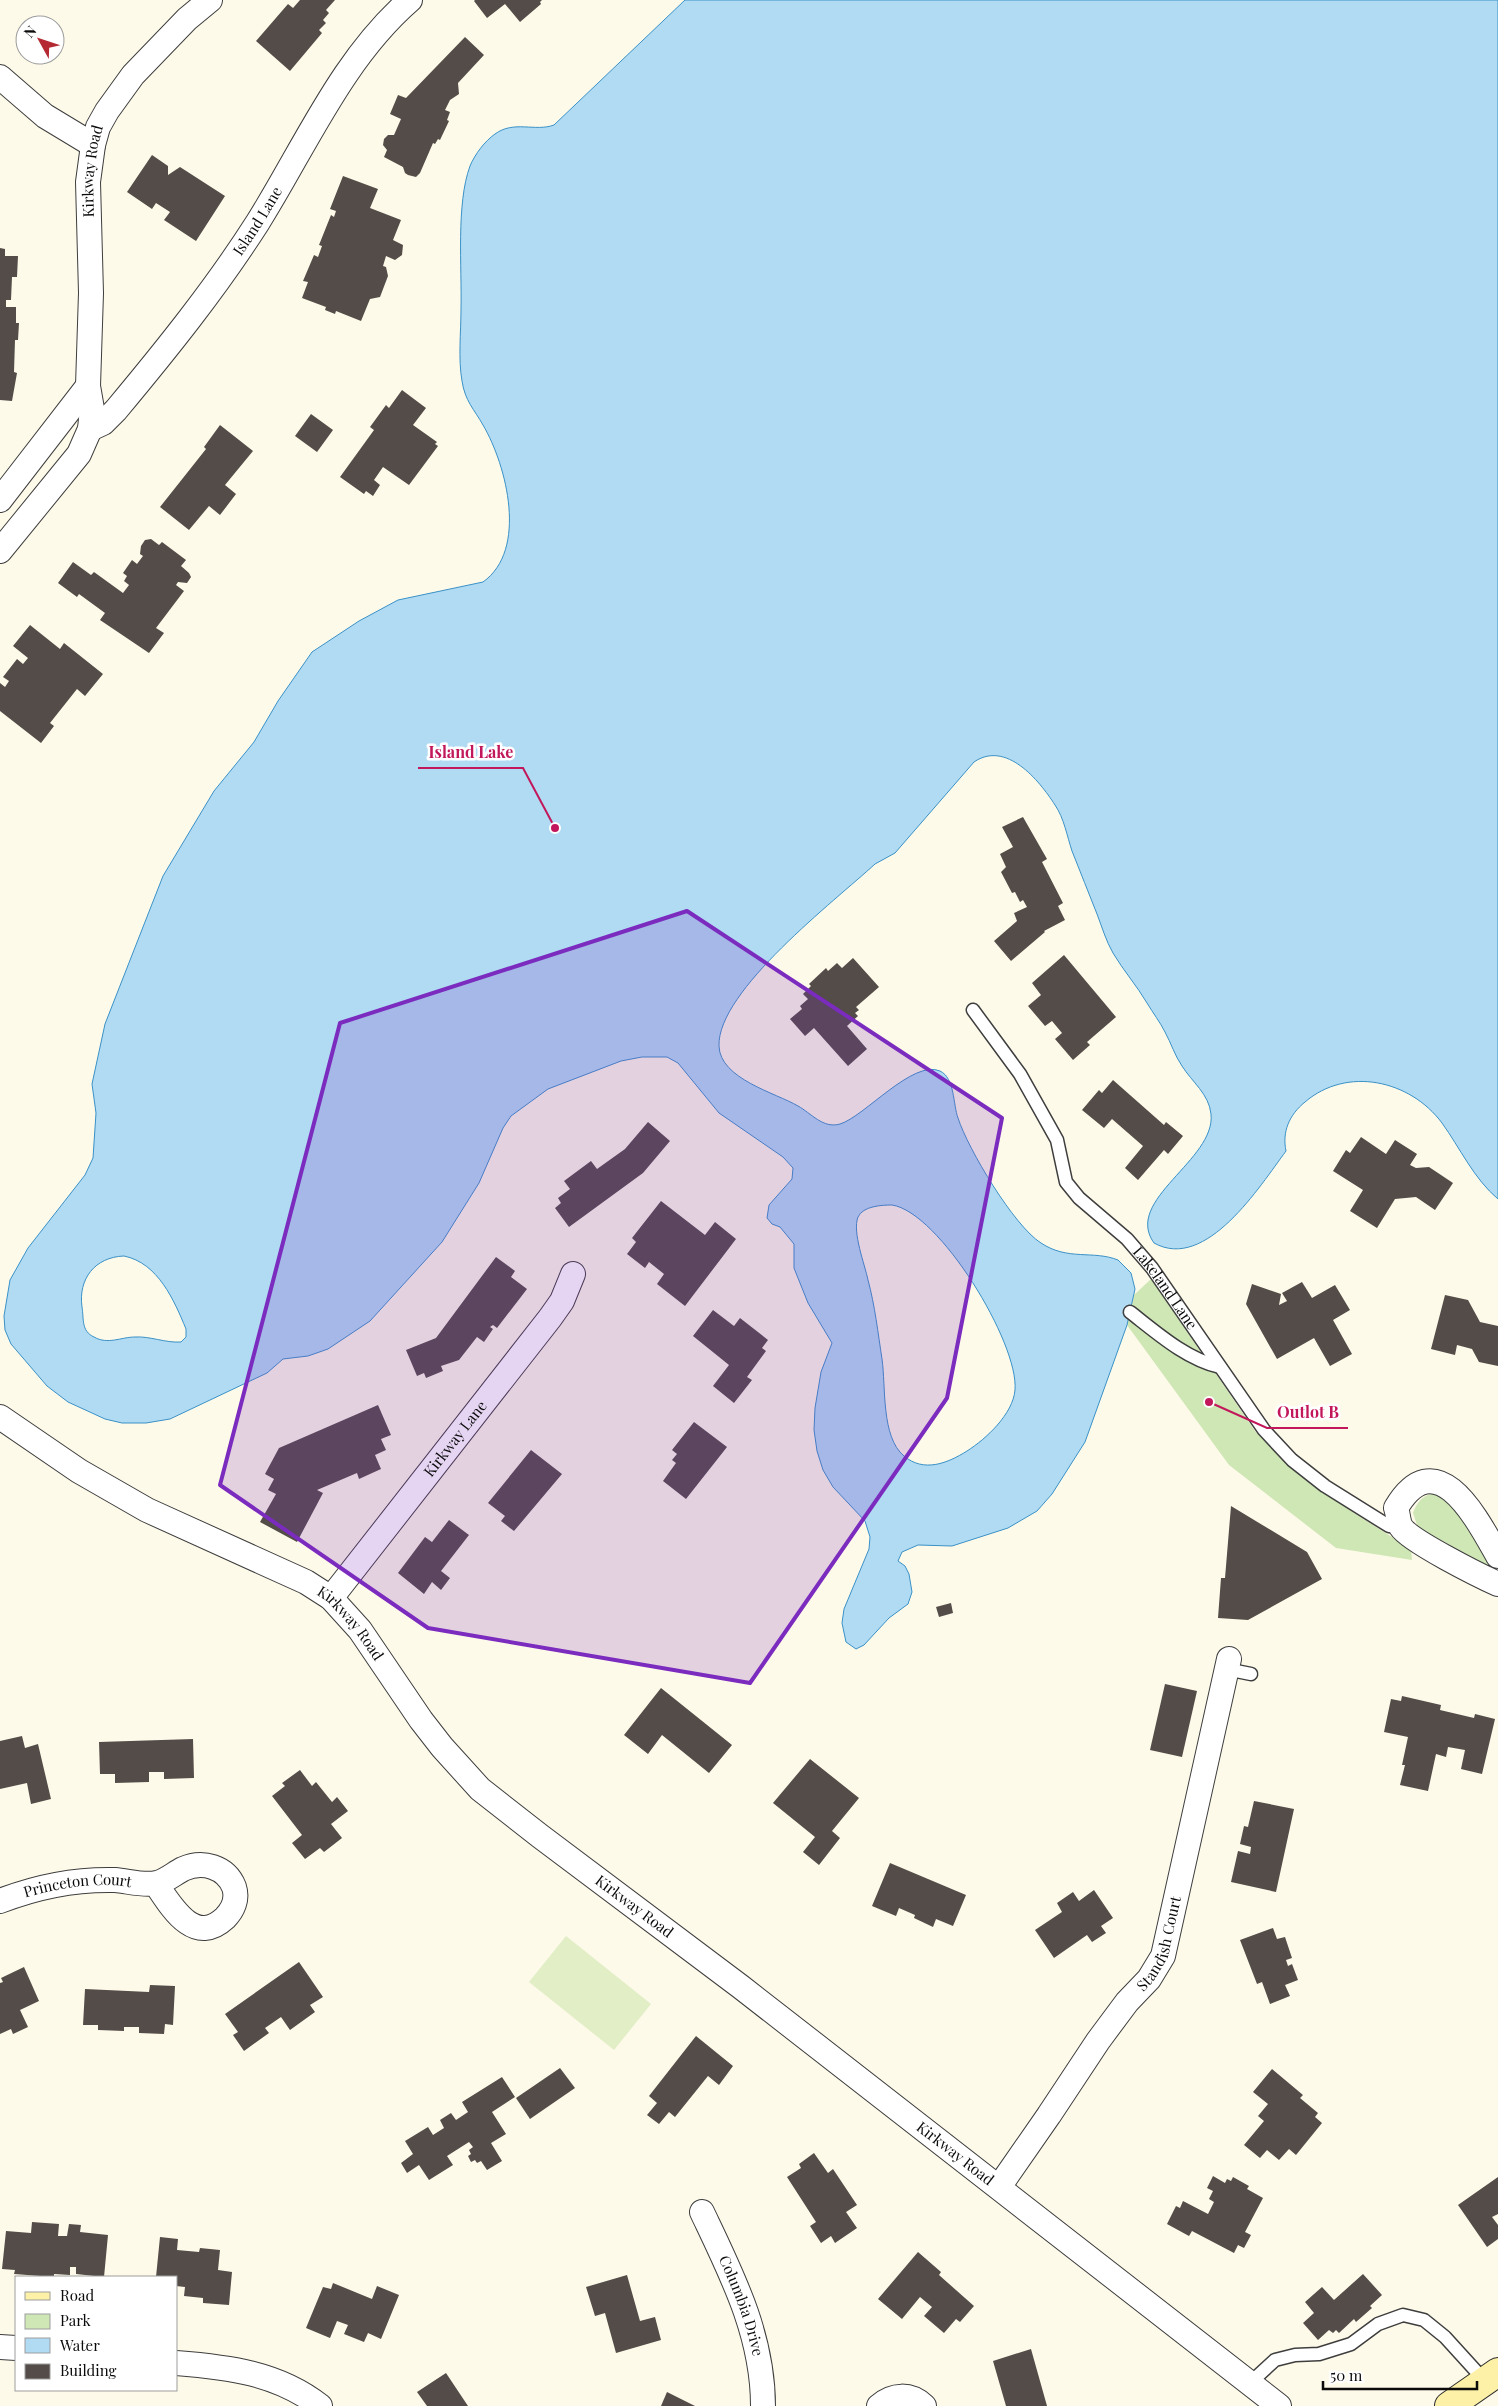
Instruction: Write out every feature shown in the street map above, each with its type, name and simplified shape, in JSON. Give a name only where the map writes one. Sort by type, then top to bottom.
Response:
[{"type":"main road","points":[[1449,2406],[1491,2376]]},
{"type":"street","name":"Kirkway Road","points":[[0,551],[79,454],[90,429],[92,409],[88,386],[91,293],[88,182],[93,145],[107,111],[133,75],[187,19],[210,0]]},
{"type":"street","name":"Island Lane","points":[[90,429],[103,423],[116,410],[231,263],[344,79],[376,36],[410,0]]},
{"type":"street","points":[[0,78],[45,116],[93,145]]},
{"type":"street","points":[[0,500],[88,386]]},
{"type":"street","name":"Kirkway Lane","points":[[331,1598],[550,1318],[562,1301],[573,1274]]},
{"type":"street","name":"Kirkway Road","points":[[0,1416],[79,1471],[147,1510],[198,1535],[306,1582],[331,1598],[360,1630],[442,1747],[480,1788],[998,2186],[1142,2301],[1279,2406]]},
{"type":"street","points":[[1401,1527],[1396,1508],[1404,1496],[1421,1484],[1435,1482],[1452,1489],[1467,1503],[1498,1556]]},
{"type":"street","name":"Lakeland Lane","points":[[1401,1527],[1421,1542],[1465,1568],[1498,1584]]},
{"type":"street","name":"Standish Court","points":[[998,2186],[1098,2041],[1127,2002],[1149,1979],[1163,1956],[1227,1664]]},
{"type":"street","name":"Princeton Court","points":[[0,1901],[18,1894],[62,1884],[115,1880],[156,1884]]},
{"type":"street","name":"Columbia Drive","points":[[702,2212],[744,2301],[755,2336],[762,2376],[763,2406]]},
{"type":"street","points":[[0,2347],[15,2348]]},
{"type":"street","points":[[178,2362],[229,2367],[264,2376],[292,2387],[320,2406]]},
{"type":"street","points":[[879,2406],[891,2398],[900,2396],[910,2397],[924,2406]]},
{"type":"lane","name":"Lakeland Lane","points":[[973,1010],[1020,1074],[1057,1140],[1066,1182],[1079,1198],[1127,1239],[1152,1268],[1264,1430],[1292,1460],[1325,1486],[1389,1526],[1401,1527]]},
{"type":"lane","points":[[1130,1312],[1174,1346],[1209,1365],[1220,1367]]},
{"type":"lane","points":[[1227,1664],[1251,1674]]},
{"type":"lane","points":[[1250,2383],[1275,2360],[1295,2355],[1319,2354],[1351,2344],[1378,2324],[1403,2315],[1424,2320],[1491,2376]]},
{"type":"highlighted area","points":[[687,911],[1002,1118],[947,1398],[750,1683],[428,1628],[220,1485],[340,1023]]},
{"type":"green space","points":[[1151,1279],[1255,1431],[1291,1467],[1354,1513],[1411,1549],[1412,1560],[1336,1548],[1229,1465],[1127,1325],[1134,1295]]},
{"type":"green space","points":[[1434,1493],[1444,1499],[1460,1515],[1490,1564],[1489,1567],[1482,1566],[1418,1528],[1413,1513],[1423,1498]]},
{"type":"green space","points":[[566,1936],[651,2004],[614,2050],[529,1982]]},
{"type":"water","points":[[685,0],[1498,0],[1498,1199],[1482,1182],[1442,1123],[1429,1108],[1396,1088],[1358,1081],[1340,1084],[1322,1091],[1299,1107],[1288,1124],[1285,1137],[1286,1151],[1247,1203],[1212,1236],[1193,1246],[1174,1249],[1154,1243],[1148,1227],[1151,1211],[1160,1195],[1200,1148],[1209,1131],[1210,1107],[1204,1094],[1186,1072],[1159,1021],[1117,959],[1106,939],[1072,851],[1061,816],[1055,805],[1031,775],[1009,759],[998,756],[986,757],[974,762],[895,853],[875,864],[808,923],[757,974],[737,999],[724,1024],[719,1046],[722,1058],[739,1076],[751,1084],[798,1106],[818,1120],[834,1125],[850,1119],[916,1073],[929,1070],[940,1071],[945,1074],[951,1086],[956,1113],[971,1148],[993,1186],[1018,1221],[1041,1243],[1061,1252],[1109,1257],[1118,1260],[1131,1273],[1135,1289],[1127,1325],[1085,1442],[1052,1494],[1037,1511],[1008,1528],[952,1546],[918,1545],[902,1552],[898,1561],[905,1566],[909,1574],[912,1592],[908,1604],[889,1618],[864,1645],[856,1649],[846,1642],[842,1623],[844,1609],[869,1549],[870,1537],[865,1521],[833,1487],[823,1470],[817,1451],[814,1430],[815,1408],[821,1372],[832,1343],[808,1303],[794,1268],[794,1244],[780,1227],[772,1224],[767,1218],[769,1205],[792,1179],[793,1168],[783,1157],[719,1113],[678,1063],[667,1057],[642,1057],[621,1061],[548,1089],[511,1116],[503,1128],[479,1183],[442,1242],[370,1321],[328,1349],[308,1356],[283,1359],[267,1373],[170,1419],[146,1423],[122,1423],[105,1419],[68,1402],[47,1386],[11,1344],[5,1330],[4,1316],[10,1280],[28,1248],[85,1175],[93,1158],[96,1113],[92,1084],[105,1024],[163,876],[214,791],[254,742],[278,701],[312,652],[359,621],[398,600],[483,582],[497,568],[505,550],[509,529],[509,507],[505,484],[492,442],[465,394],[461,372],[461,217],[463,199],[470,166],[481,148],[491,137],[502,130],[510,128],[547,127],[554,125]],"holes":[[[883,1205],[892,1205],[911,1213],[932,1230],[953,1254],[973,1282],[990,1313],[1004,1342],[1013,1369],[1015,1390],[1013,1399],[1004,1417],[990,1433],[967,1451],[952,1459],[936,1464],[920,1464],[904,1456],[891,1437],[888,1424],[876,1320],[858,1240],[857,1223],[860,1213],[864,1210]],[[124,1256],[146,1266],[163,1284],[176,1306],[186,1329],[186,1337],[181,1342],[141,1337],[104,1340],[94,1337],[85,1328],[81,1297],[86,1279],[91,1271],[105,1260]]]},
{"type":"building","points":[[300,0],[335,0],[326,10],[329,13],[323,20],[326,23],[319,30],[322,33],[290,71],[256,41],[288,4],[293,8]]},
{"type":"building","points":[[475,0],[542,0],[541,4],[520,22],[505,4],[487,18]]},
{"type":"building","points":[[465,37],[484,55],[458,83],[459,94],[450,100],[445,110],[450,112],[447,120],[449,121],[440,140],[438,139],[435,144],[433,143],[420,173],[416,177],[408,175],[403,167],[384,157],[387,150],[383,145],[384,139],[388,135],[394,135],[401,119],[390,114],[398,95],[406,98]]},
{"type":"building","points":[[152,155],[168,166],[168,175],[180,167],[225,196],[196,241],[164,220],[170,212],[156,203],[152,209],[127,192]]},
{"type":"building","points":[[343,176],[378,189],[370,208],[401,220],[393,240],[403,245],[402,255],[395,260],[386,256],[383,266],[386,267],[388,276],[380,297],[370,299],[361,321],[336,311],[335,314],[325,310],[326,307],[302,298],[308,282],[303,281],[314,255],[318,257],[322,246],[319,245],[331,215],[334,217],[336,211],[330,209]]},
{"type":"building","points":[[0,248],[5,249],[5,256],[18,256],[17,277],[12,277],[11,300],[6,300],[6,307],[16,307],[16,323],[19,323],[18,340],[15,340],[14,372],[17,373],[12,401],[0,400]]},
{"type":"building","points":[[402,390],[426,408],[413,425],[437,442],[435,444],[438,446],[409,485],[383,467],[374,480],[380,485],[373,496],[366,491],[364,494],[340,477],[374,430],[370,427],[386,405],[389,408]]},
{"type":"building","points":[[311,414],[333,430],[317,452],[295,436]]},
{"type":"building","points":[[220,425],[253,451],[225,485],[236,494],[220,515],[209,506],[189,530],[160,507],[206,449],[204,447]]},
{"type":"building","points":[[151,539],[159,545],[162,542],[186,560],[181,566],[191,577],[187,583],[178,582],[176,585],[184,591],[156,628],[164,633],[149,653],[100,620],[105,613],[79,594],[77,597],[58,583],[73,562],[91,575],[94,572],[123,593],[129,585],[124,581],[127,576],[123,573],[132,560],[137,564],[143,556],[140,554],[141,546],[145,540]]},
{"type":"building","points":[[30,625],[60,649],[64,643],[103,674],[85,696],[77,689],[50,723],[54,726],[41,743],[0,711],[0,683],[5,687],[9,681],[3,677],[17,659],[23,664],[28,658],[13,646]]},
{"type":"building","points":[[1023,817],[1047,859],[1042,862],[1063,903],[1058,906],[1065,920],[1044,931],[1011,961],[994,941],[1017,921],[1014,913],[1027,907],[1023,900],[1020,902],[1015,892],[1012,893],[1001,872],[1006,867],[1000,854],[1013,847],[1002,827]]},
{"type":"building","points":[[1064,955],[1116,1017],[1087,1042],[1090,1045],[1073,1060],[1055,1039],[1062,1033],[1052,1021],[1045,1026],[1028,1006],[1041,995],[1032,983]]},
{"type":"building","points":[[853,958],[879,987],[856,1007],[859,1010],[855,1013],[858,1016],[847,1026],[867,1049],[848,1066],[814,1028],[805,1036],[790,1019],[802,1009],[800,1006],[808,999],[803,994],[811,986],[809,984],[826,968],[828,971],[837,963],[842,968]]},
{"type":"building","points":[[1113,1080],[1164,1125],[1166,1122],[1183,1136],[1168,1154],[1164,1150],[1138,1180],[1125,1168],[1143,1146],[1112,1119],[1104,1128],[1082,1110],[1099,1090],[1102,1093]]},
{"type":"building","points":[[648,1122],[670,1141],[643,1173],[569,1227],[555,1208],[561,1203],[558,1198],[570,1189],[564,1181],[591,1161],[597,1169],[625,1149]]},
{"type":"building","points":[[1361,1137],[1386,1154],[1395,1140],[1417,1154],[1410,1165],[1416,1168],[1429,1167],[1453,1183],[1435,1210],[1416,1197],[1395,1199],[1377,1228],[1350,1211],[1363,1190],[1333,1171],[1346,1150],[1350,1153]]},
{"type":"building","points":[[661,1201],[705,1235],[715,1222],[736,1239],[685,1306],[657,1284],[664,1274],[649,1262],[645,1268],[627,1254],[636,1242],[632,1238]]},
{"type":"building","points":[[496,1257],[515,1271],[511,1277],[527,1289],[497,1328],[493,1325],[490,1327],[493,1329],[484,1342],[477,1337],[459,1360],[441,1366],[443,1371],[426,1378],[424,1373],[417,1376],[406,1350],[436,1338]]},
{"type":"building","points":[[1302,1282],[1312,1298],[1335,1285],[1350,1310],[1333,1320],[1352,1354],[1330,1366],[1314,1338],[1277,1359],[1246,1304],[1252,1284],[1281,1294],[1279,1305],[1287,1301],[1282,1293]]},
{"type":"building","points":[[1445,1295],[1468,1300],[1480,1322],[1498,1326],[1498,1366],[1479,1362],[1472,1349],[1457,1345],[1455,1355],[1431,1349]]},
{"type":"building","points":[[713,1310],[734,1326],[740,1318],[768,1340],[762,1348],[766,1351],[747,1377],[752,1380],[734,1403],[713,1386],[729,1365],[693,1336]]},
{"type":"building","points":[[378,1405],[391,1435],[381,1439],[386,1450],[375,1455],[381,1469],[359,1479],[357,1473],[317,1490],[323,1493],[297,1542],[260,1522],[276,1494],[268,1490],[274,1479],[265,1474],[279,1448]]},
{"type":"building","points":[[694,1422],[727,1447],[686,1499],[663,1481],[676,1463],[672,1460],[677,1454],[672,1450]]},
{"type":"building","points":[[531,1450],[562,1474],[514,1531],[501,1521],[505,1516],[488,1503]]},
{"type":"building","points":[[1231,1506],[1307,1552],[1322,1579],[1248,1620],[1218,1618],[1221,1578],[1225,1578]]},
{"type":"building","points":[[449,1520],[469,1535],[441,1571],[450,1578],[441,1590],[432,1582],[424,1594],[398,1573],[425,1537],[432,1542]]},
{"type":"building","points":[[951,1603],[953,1613],[939,1617],[936,1607]]},
{"type":"building","points":[[1165,1684],[1197,1691],[1182,1757],[1150,1750]]},
{"type":"building","points":[[661,1688],[732,1745],[709,1773],[662,1735],[648,1754],[624,1735]]},
{"type":"building","points":[[1402,1696],[1441,1705],[1440,1710],[1474,1718],[1475,1714],[1495,1719],[1482,1774],[1461,1769],[1465,1750],[1448,1747],[1446,1757],[1436,1754],[1428,1791],[1400,1785],[1405,1765],[1402,1765],[1408,1737],[1384,1732],[1391,1699],[1401,1701]]},
{"type":"building","points":[[22,1736],[25,1748],[38,1744],[51,1799],[31,1804],[27,1783],[0,1789],[0,1741]]},
{"type":"building","points":[[193,1739],[194,1778],[164,1779],[164,1772],[149,1772],[149,1782],[115,1783],[115,1774],[100,1774],[99,1742]]},
{"type":"building","points":[[810,1759],[859,1798],[832,1831],[840,1838],[819,1865],[803,1852],[815,1837],[773,1803]]},
{"type":"building","points":[[300,1770],[312,1786],[316,1782],[332,1802],[337,1797],[348,1811],[331,1824],[342,1838],[324,1852],[320,1848],[305,1859],[292,1843],[302,1835],[272,1796],[285,1786],[282,1783]]},
{"type":"building","points":[[1254,1801],[1294,1809],[1276,1892],[1231,1882],[1238,1851],[1250,1854],[1251,1847],[1240,1844],[1244,1826],[1248,1827]]},
{"type":"building","points":[[890,1863],[966,1895],[953,1926],[936,1919],[933,1927],[914,1918],[915,1915],[899,1908],[896,1916],[872,1906]]},
{"type":"building","points":[[1094,1890],[1113,1918],[1101,1926],[1106,1933],[1092,1942],[1087,1935],[1054,1958],[1035,1930],[1062,1912],[1057,1903],[1073,1892],[1079,1901]]},
{"type":"building","points":[[1273,1928],[1277,1939],[1285,1937],[1292,1958],[1286,1960],[1288,1966],[1292,1964],[1298,1980],[1285,1985],[1290,1996],[1270,2004],[1262,1982],[1257,1984],[1240,1940]]},
{"type":"building","points":[[299,1962],[323,1997],[310,2005],[315,2012],[290,2030],[281,2017],[265,2028],[269,2033],[244,2051],[233,2035],[238,2032],[225,2014]]},
{"type":"building","points":[[24,1967],[39,2001],[20,2010],[28,2027],[13,2034],[11,2029],[0,2034],[0,1983],[3,1982],[1,1978]]},
{"type":"building","points":[[150,1985],[175,1986],[173,2025],[165,2024],[164,2034],[139,2033],[139,2027],[124,2027],[124,2031],[98,2030],[98,2025],[83,2025],[85,1989],[149,1992]]},
{"type":"building","points":[[696,2036],[733,2066],[719,2085],[708,2076],[675,2117],[669,2112],[659,2124],[647,2115],[657,2103],[649,2096]]},
{"type":"building","points":[[560,2068],[575,2088],[530,2119],[516,2098]]},
{"type":"building","points":[[1272,2069],[1303,2095],[1300,2098],[1318,2113],[1315,2117],[1322,2123],[1296,2155],[1289,2149],[1279,2160],[1267,2150],[1260,2158],[1244,2145],[1264,2121],[1258,2116],[1268,2104],[1253,2092]]},
{"type":"building","points":[[502,2077],[515,2097],[492,2112],[506,2134],[491,2143],[502,2161],[487,2170],[481,2161],[477,2163],[475,2160],[471,2162],[468,2156],[471,2154],[469,2150],[473,2147],[469,2142],[447,2156],[453,2165],[429,2180],[419,2165],[407,2173],[401,2163],[413,2154],[405,2141],[428,2127],[433,2135],[444,2128],[440,2120],[451,2113],[456,2120],[468,2112],[462,2102]]},
{"type":"building","points":[[814,2153],[828,2173],[833,2169],[857,2205],[846,2212],[857,2228],[835,2243],[831,2236],[821,2243],[810,2226],[816,2222],[787,2177],[801,2168],[799,2164]]},
{"type":"building","points":[[1213,2176],[1225,2183],[1227,2179],[1231,2181],[1233,2177],[1249,2186],[1247,2189],[1263,2198],[1245,2232],[1251,2235],[1244,2248],[1238,2245],[1234,2253],[1192,2231],[1189,2236],[1167,2224],[1176,2206],[1180,2208],[1183,2201],[1208,2214],[1214,2202],[1209,2199],[1213,2191],[1207,2188]]},
{"type":"building","points":[[1498,2177],[1498,2214],[1492,2217],[1498,2225],[1498,2239],[1487,2247],[1458,2205]]},
{"type":"building","points":[[32,2222],[59,2224],[58,2236],[67,2236],[69,2224],[81,2225],[80,2232],[108,2235],[104,2276],[76,2274],[76,2267],[70,2267],[70,2275],[54,2274],[54,2276],[14,2274],[15,2270],[2,2269],[6,2231],[31,2233]]},
{"type":"building","points":[[160,2237],[178,2239],[177,2250],[199,2252],[200,2248],[220,2250],[218,2270],[232,2272],[229,2305],[203,2303],[203,2298],[184,2296],[185,2287],[178,2286],[178,2276],[156,2276]]},
{"type":"building","points":[[918,2252],[941,2272],[939,2275],[974,2306],[960,2322],[956,2319],[944,2333],[924,2316],[932,2307],[920,2297],[902,2319],[878,2299]]},
{"type":"building","points":[[1363,2274],[1382,2295],[1370,2306],[1372,2308],[1356,2322],[1354,2319],[1339,2333],[1336,2330],[1333,2333],[1329,2330],[1318,2340],[1303,2323],[1314,2313],[1305,2302],[1322,2287],[1334,2300]]},
{"type":"building","points":[[627,2275],[640,2321],[655,2317],[661,2340],[616,2353],[605,2313],[595,2316],[586,2287]]},
{"type":"building","points":[[333,2283],[372,2299],[377,2286],[399,2295],[381,2339],[368,2333],[364,2342],[344,2334],[348,2325],[337,2321],[330,2338],[306,2328],[323,2287],[331,2289]]},
{"type":"building","points":[[1031,2349],[1047,2406],[1006,2406],[993,2361]]},
{"type":"building","points":[[446,2373],[468,2406],[427,2406],[417,2392]]},
{"type":"building","points":[[667,2392],[695,2406],[661,2406]]},
{"type":"place","name":"Island Lake","points":[[555,828]]},
{"type":"place","name":"Outlot B","points":[[1209,1402]]}]
